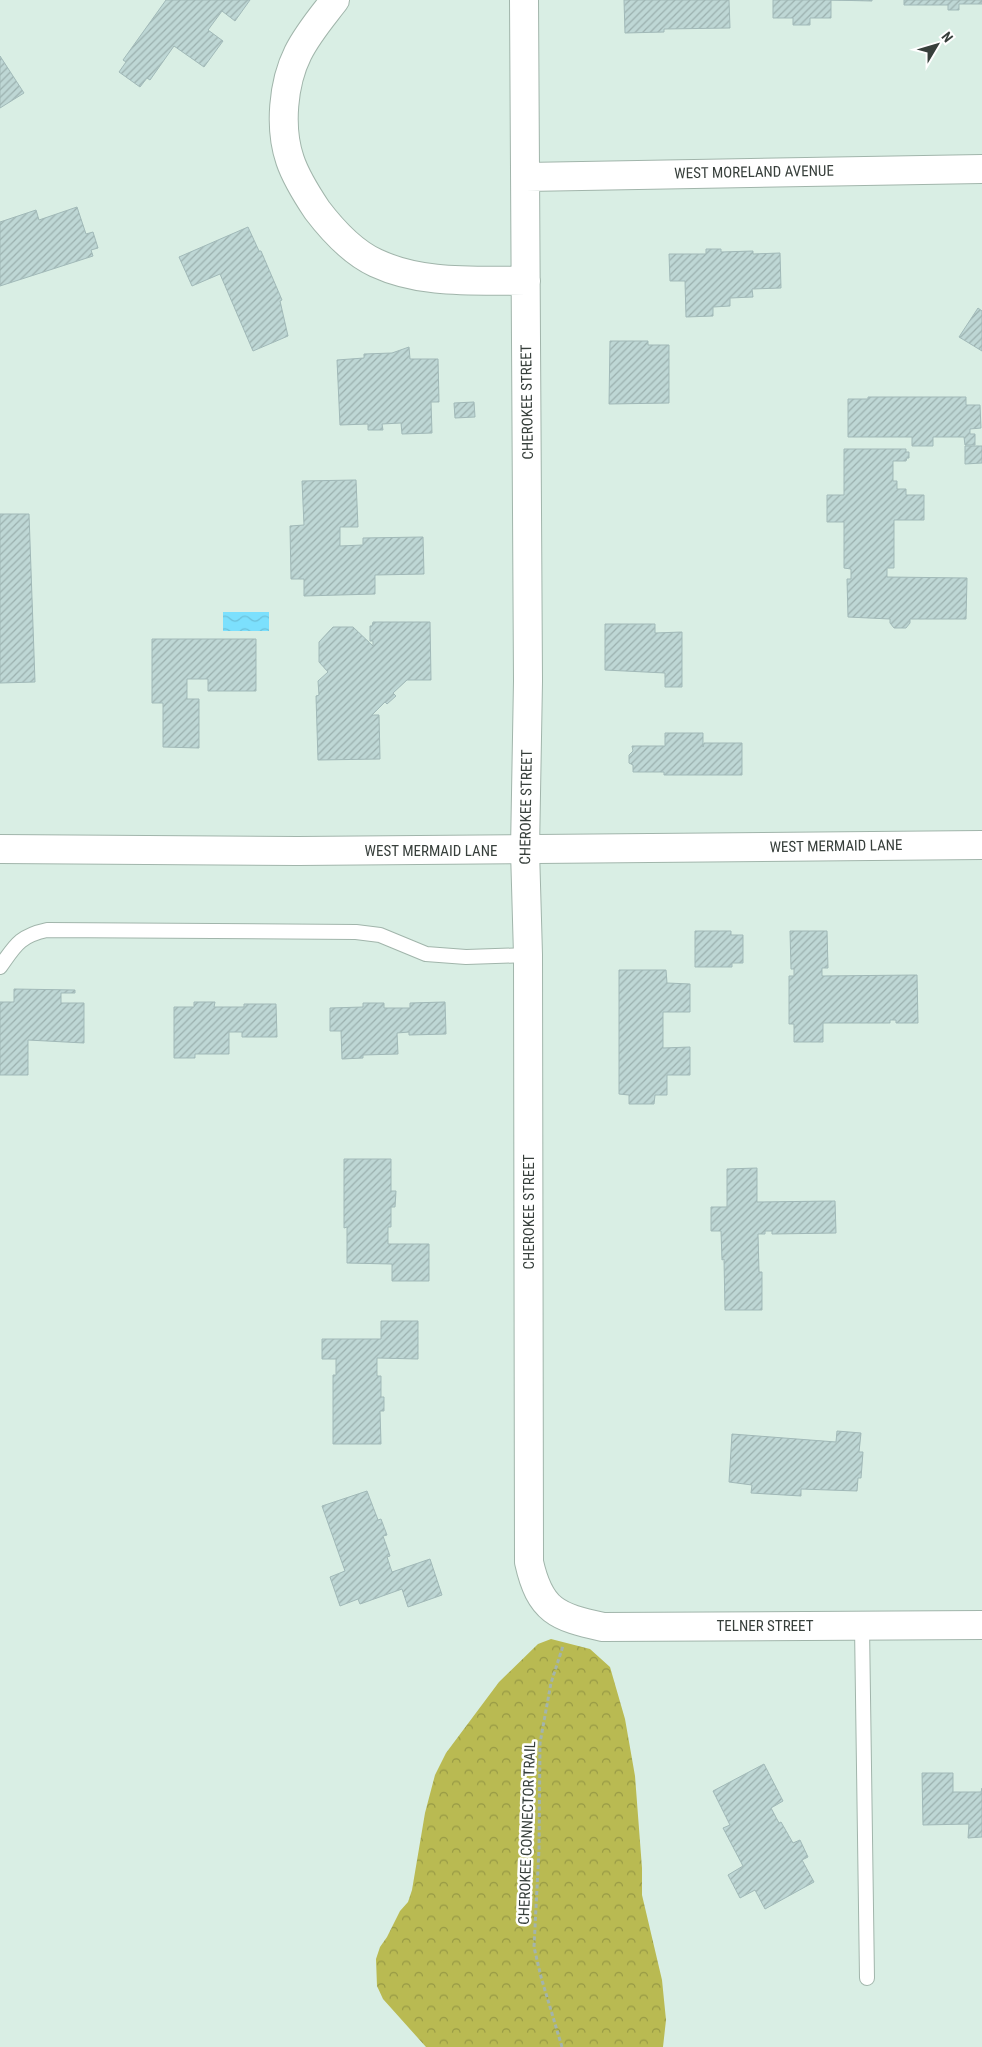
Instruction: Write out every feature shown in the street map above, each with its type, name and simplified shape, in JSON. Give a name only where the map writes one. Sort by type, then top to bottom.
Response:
[{"type":"street","points":[[335,0],[314,27],[298,54],[287,86],[284,122],[290,160],[306,194],[325,221],[348,245],[375,263],[404,273],[440,280],[526,281]]},
{"type":"street","name":"CHEROKEE STREET","points":[[524,0],[528,681],[525,850],[528,955],[529,1562],[534,1584],[541,1598],[562,1614]]},
{"type":"street","name":"WEST MORELAND AVENUE","points":[[526,177],[982,169]]},
{"type":"street","name":"WEST MERMAID LANE","points":[[0,850],[298,852],[982,845]]},
{"type":"street","name":"TELNER STREET","points":[[562,1614],[604,1627],[982,1625]]},
{"type":"lane","points":[[0,968],[16,945],[30,934],[47,930],[356,932],[380,936],[426,954],[466,957],[528,955]]},
{"type":"lane","points":[[862,1626],[867,1978]]},
{"type":"path","name":"CHEROKEE CONNECTOR TRAIL","points":[[562,1614],[540,1743],[539,1849],[534,1947],[562,2047]]},
{"type":"green space","points":[[551,1639],[590,1649],[610,1667],[625,1719],[635,1776],[642,1868],[642,1895],[662,1980],[666,2020],[663,2047],[426,2047],[383,1999],[377,1986],[376,1959],[380,1947],[400,1911],[408,1902],[412,1890],[425,1813],[435,1775],[446,1753],[499,1682],[538,1644]]},
{"type":"water","points":[[223,612],[269,612],[269,631],[223,631]]},
{"type":"building","points":[[166,0],[250,0],[235,21],[222,11],[208,30],[223,41],[204,67],[174,46],[150,80],[147,78],[140,87],[119,72],[126,62],[123,60]]},
{"type":"building","points":[[624,0],[729,0],[730,28],[664,29],[664,32],[625,33]]},
{"type":"building","points":[[773,0],[831,0],[831,18],[810,18],[810,25],[793,25],[793,18],[773,18]]},
{"type":"building","points":[[831,0],[872,0],[872,1]]},
{"type":"building","points":[[904,0],[982,0],[982,4],[959,4],[959,10],[948,10],[948,5],[904,5]]},
{"type":"building","points":[[0,56],[24,93],[0,108]]},
{"type":"building","points":[[77,207],[86,234],[93,232],[98,248],[91,250],[93,256],[0,286],[0,222],[36,210],[39,220]]},
{"type":"building","points":[[248,227],[259,251],[261,251],[282,300],[280,301],[288,336],[253,351],[220,274],[192,286],[179,257]]},
{"type":"building","points":[[706,249],[721,249],[721,252],[753,251],[753,254],[780,253],[781,288],[752,289],[753,297],[730,298],[730,306],[713,307],[713,316],[686,317],[685,281],[670,281],[669,254],[706,254]]},
{"type":"building","points":[[978,308],[982,311],[982,351],[959,337]]},
{"type":"building","points":[[610,341],[648,341],[648,345],[669,345],[669,403],[609,404]]},
{"type":"building","points":[[409,347],[410,359],[438,359],[439,402],[431,402],[432,433],[402,434],[401,423],[382,424],[383,430],[368,430],[368,424],[340,425],[337,360],[364,358],[364,354],[392,353]]},
{"type":"building","points":[[868,397],[966,397],[966,405],[980,405],[981,428],[970,429],[970,434],[975,434],[975,445],[965,445],[964,437],[933,437],[933,446],[912,446],[912,437],[848,437],[848,399],[868,399]]},
{"type":"building","points":[[474,402],[475,417],[455,418],[454,403]]},
{"type":"building","points":[[965,446],[982,446],[982,463],[965,464]]},
{"type":"building","points":[[844,449],[906,449],[906,452],[909,452],[909,458],[906,461],[893,461],[893,481],[897,481],[897,489],[906,489],[906,495],[924,495],[924,520],[894,520],[894,568],[887,568],[887,577],[967,578],[966,619],[910,619],[910,623],[906,628],[894,628],[890,623],[890,619],[848,617],[847,579],[851,579],[851,569],[844,568],[844,522],[827,522],[827,495],[844,495]]},
{"type":"building","points":[[356,480],[358,527],[340,527],[340,546],[363,545],[363,538],[423,537],[424,574],[375,575],[375,594],[304,596],[304,579],[291,579],[290,526],[304,525],[302,481]]},
{"type":"building","points":[[0,514],[29,514],[35,682],[0,683]]},
{"type":"building","points":[[373,622],[430,622],[431,680],[407,680],[393,693],[396,696],[387,704],[385,702],[372,715],[379,715],[380,759],[318,760],[316,696],[319,695],[318,681],[328,672],[319,662],[319,642],[333,627],[353,627],[373,646],[373,641],[370,641],[370,626],[372,626]]},
{"type":"building","points":[[605,624],[655,624],[655,633],[682,632],[682,687],[665,687],[665,673],[605,670]]},
{"type":"building","points":[[152,639],[256,639],[256,691],[208,691],[208,679],[187,679],[187,699],[199,699],[199,748],[163,747],[163,703],[152,703]]},
{"type":"building","points":[[665,733],[703,733],[703,747],[704,743],[742,743],[742,775],[664,775],[664,772],[633,772],[633,765],[629,763],[629,755],[633,751],[632,746],[665,746]]},
{"type":"building","points":[[695,931],[731,931],[731,935],[743,935],[743,963],[732,963],[732,967],[695,967]]},
{"type":"building","points":[[790,931],[827,931],[828,968],[822,968],[822,976],[917,975],[918,1023],[896,1023],[896,1020],[890,1020],[890,1023],[823,1023],[823,1042],[794,1042],[794,1024],[789,1024],[789,976],[794,976],[794,969],[791,969]]},
{"type":"building","points":[[619,970],[666,970],[667,983],[690,984],[690,1012],[663,1012],[663,1048],[690,1047],[690,1075],[667,1075],[667,1095],[655,1095],[654,1104],[629,1104],[629,1095],[619,1094]]},
{"type":"building","points":[[14,989],[75,990],[75,993],[61,993],[61,1003],[84,1003],[84,1043],[28,1040],[28,1075],[0,1075],[0,1002],[14,1002]]},
{"type":"building","points":[[194,1002],[215,1002],[214,1007],[244,1007],[244,1004],[276,1004],[277,1037],[242,1037],[242,1032],[229,1032],[229,1054],[195,1054],[195,1058],[174,1058],[174,1007],[194,1007]]},
{"type":"building","points":[[445,1002],[446,1034],[409,1035],[409,1032],[397,1033],[398,1054],[363,1055],[363,1058],[342,1059],[341,1031],[330,1031],[330,1008],[363,1007],[363,1003],[384,1003],[384,1008],[410,1008],[410,1003]]},
{"type":"building","points":[[344,1159],[391,1159],[391,1191],[396,1191],[395,1207],[391,1207],[391,1227],[388,1227],[388,1244],[429,1244],[429,1281],[392,1281],[392,1264],[347,1263],[347,1227],[344,1228]]},
{"type":"building","points":[[757,1168],[757,1202],[835,1201],[836,1233],[772,1234],[772,1231],[765,1231],[765,1234],[758,1234],[759,1272],[762,1272],[762,1310],[725,1310],[724,1259],[722,1260],[721,1231],[711,1231],[711,1207],[727,1207],[727,1169]]},
{"type":"building","points":[[381,1321],[418,1321],[418,1359],[377,1358],[377,1376],[381,1376],[381,1397],[384,1397],[384,1411],[380,1411],[381,1444],[333,1444],[333,1375],[336,1375],[336,1359],[322,1359],[322,1339],[381,1339]]},
{"type":"building","points":[[837,1431],[861,1433],[859,1452],[863,1452],[861,1478],[858,1478],[857,1491],[801,1489],[801,1496],[751,1493],[752,1485],[729,1482],[732,1434],[836,1442]]},
{"type":"building","points":[[367,1491],[378,1520],[381,1519],[387,1535],[383,1536],[390,1556],[387,1557],[392,1572],[430,1559],[442,1595],[408,1607],[402,1589],[360,1604],[358,1599],[340,1606],[330,1577],[345,1571],[322,1506]]},
{"type":"building","points":[[764,1764],[783,1801],[771,1808],[793,1843],[800,1840],[808,1857],[802,1860],[814,1882],[765,1909],[755,1890],[740,1898],[728,1875],[743,1866],[723,1828],[730,1825],[713,1791]]},
{"type":"building","points":[[922,1773],[953,1773],[953,1792],[981,1792],[982,1788],[982,1837],[968,1838],[969,1824],[923,1825]]}]
